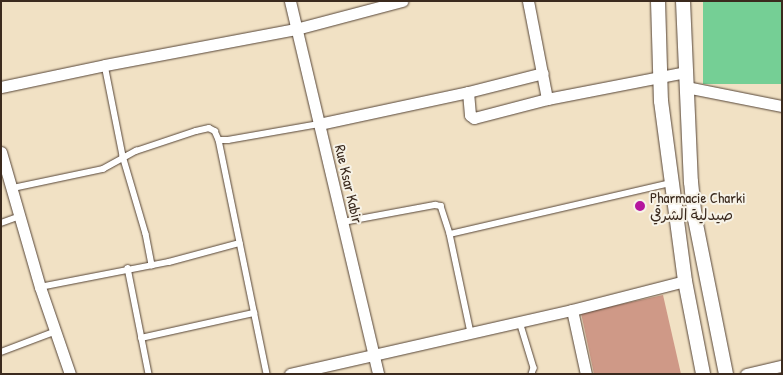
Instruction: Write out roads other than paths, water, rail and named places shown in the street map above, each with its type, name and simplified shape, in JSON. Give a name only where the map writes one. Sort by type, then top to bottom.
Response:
[{"type":"street","name":"Rue Ksar Kabir","points":[[290,1],[378,374]]},
{"type":"street","points":[[1,87],[105,64],[296,29],[402,1]]},
{"type":"street","points":[[528,1],[547,99]]},
{"type":"street","points":[[658,1],[661,101],[684,282],[703,374]]},
{"type":"street","points":[[683,1],[686,87],[695,219],[726,374]]},
{"type":"street","points":[[468,92],[470,115],[474,118],[547,99],[686,72]]},
{"type":"street","points":[[319,124],[468,92],[543,73]]},
{"type":"street","points":[[686,87],[782,106]]},
{"type":"street","points":[[1,152],[14,188],[40,287],[70,374]]},
{"type":"street","points":[[290,374],[572,310],[684,282]]},
{"type":"street","points":[[572,310],[586,374]]},
{"type":"street","points":[[746,374],[782,366]]},
{"type":"lane","points":[[105,64],[123,156],[146,234],[152,265]]},
{"type":"lane","points":[[219,140],[319,124]]},
{"type":"lane","points":[[14,188],[104,169],[123,156],[209,128],[215,131],[219,140],[267,374]]},
{"type":"lane","points":[[450,234],[671,183]]},
{"type":"lane","points":[[343,222],[438,204],[443,210],[450,234],[471,333]]},
{"type":"lane","points":[[1,223],[21,216]]},
{"type":"lane","points":[[40,287],[128,268],[152,265],[240,243]]},
{"type":"lane","points":[[128,268],[149,374]]},
{"type":"lane","points":[[141,338],[254,313]]},
{"type":"lane","points":[[520,322],[534,368],[532,374]]},
{"type":"lane","points":[[1,352],[54,332]]},
{"type":"place","name":"Pharmacie Charki صيدلية الشرقي","points":[[640,206]]}]
